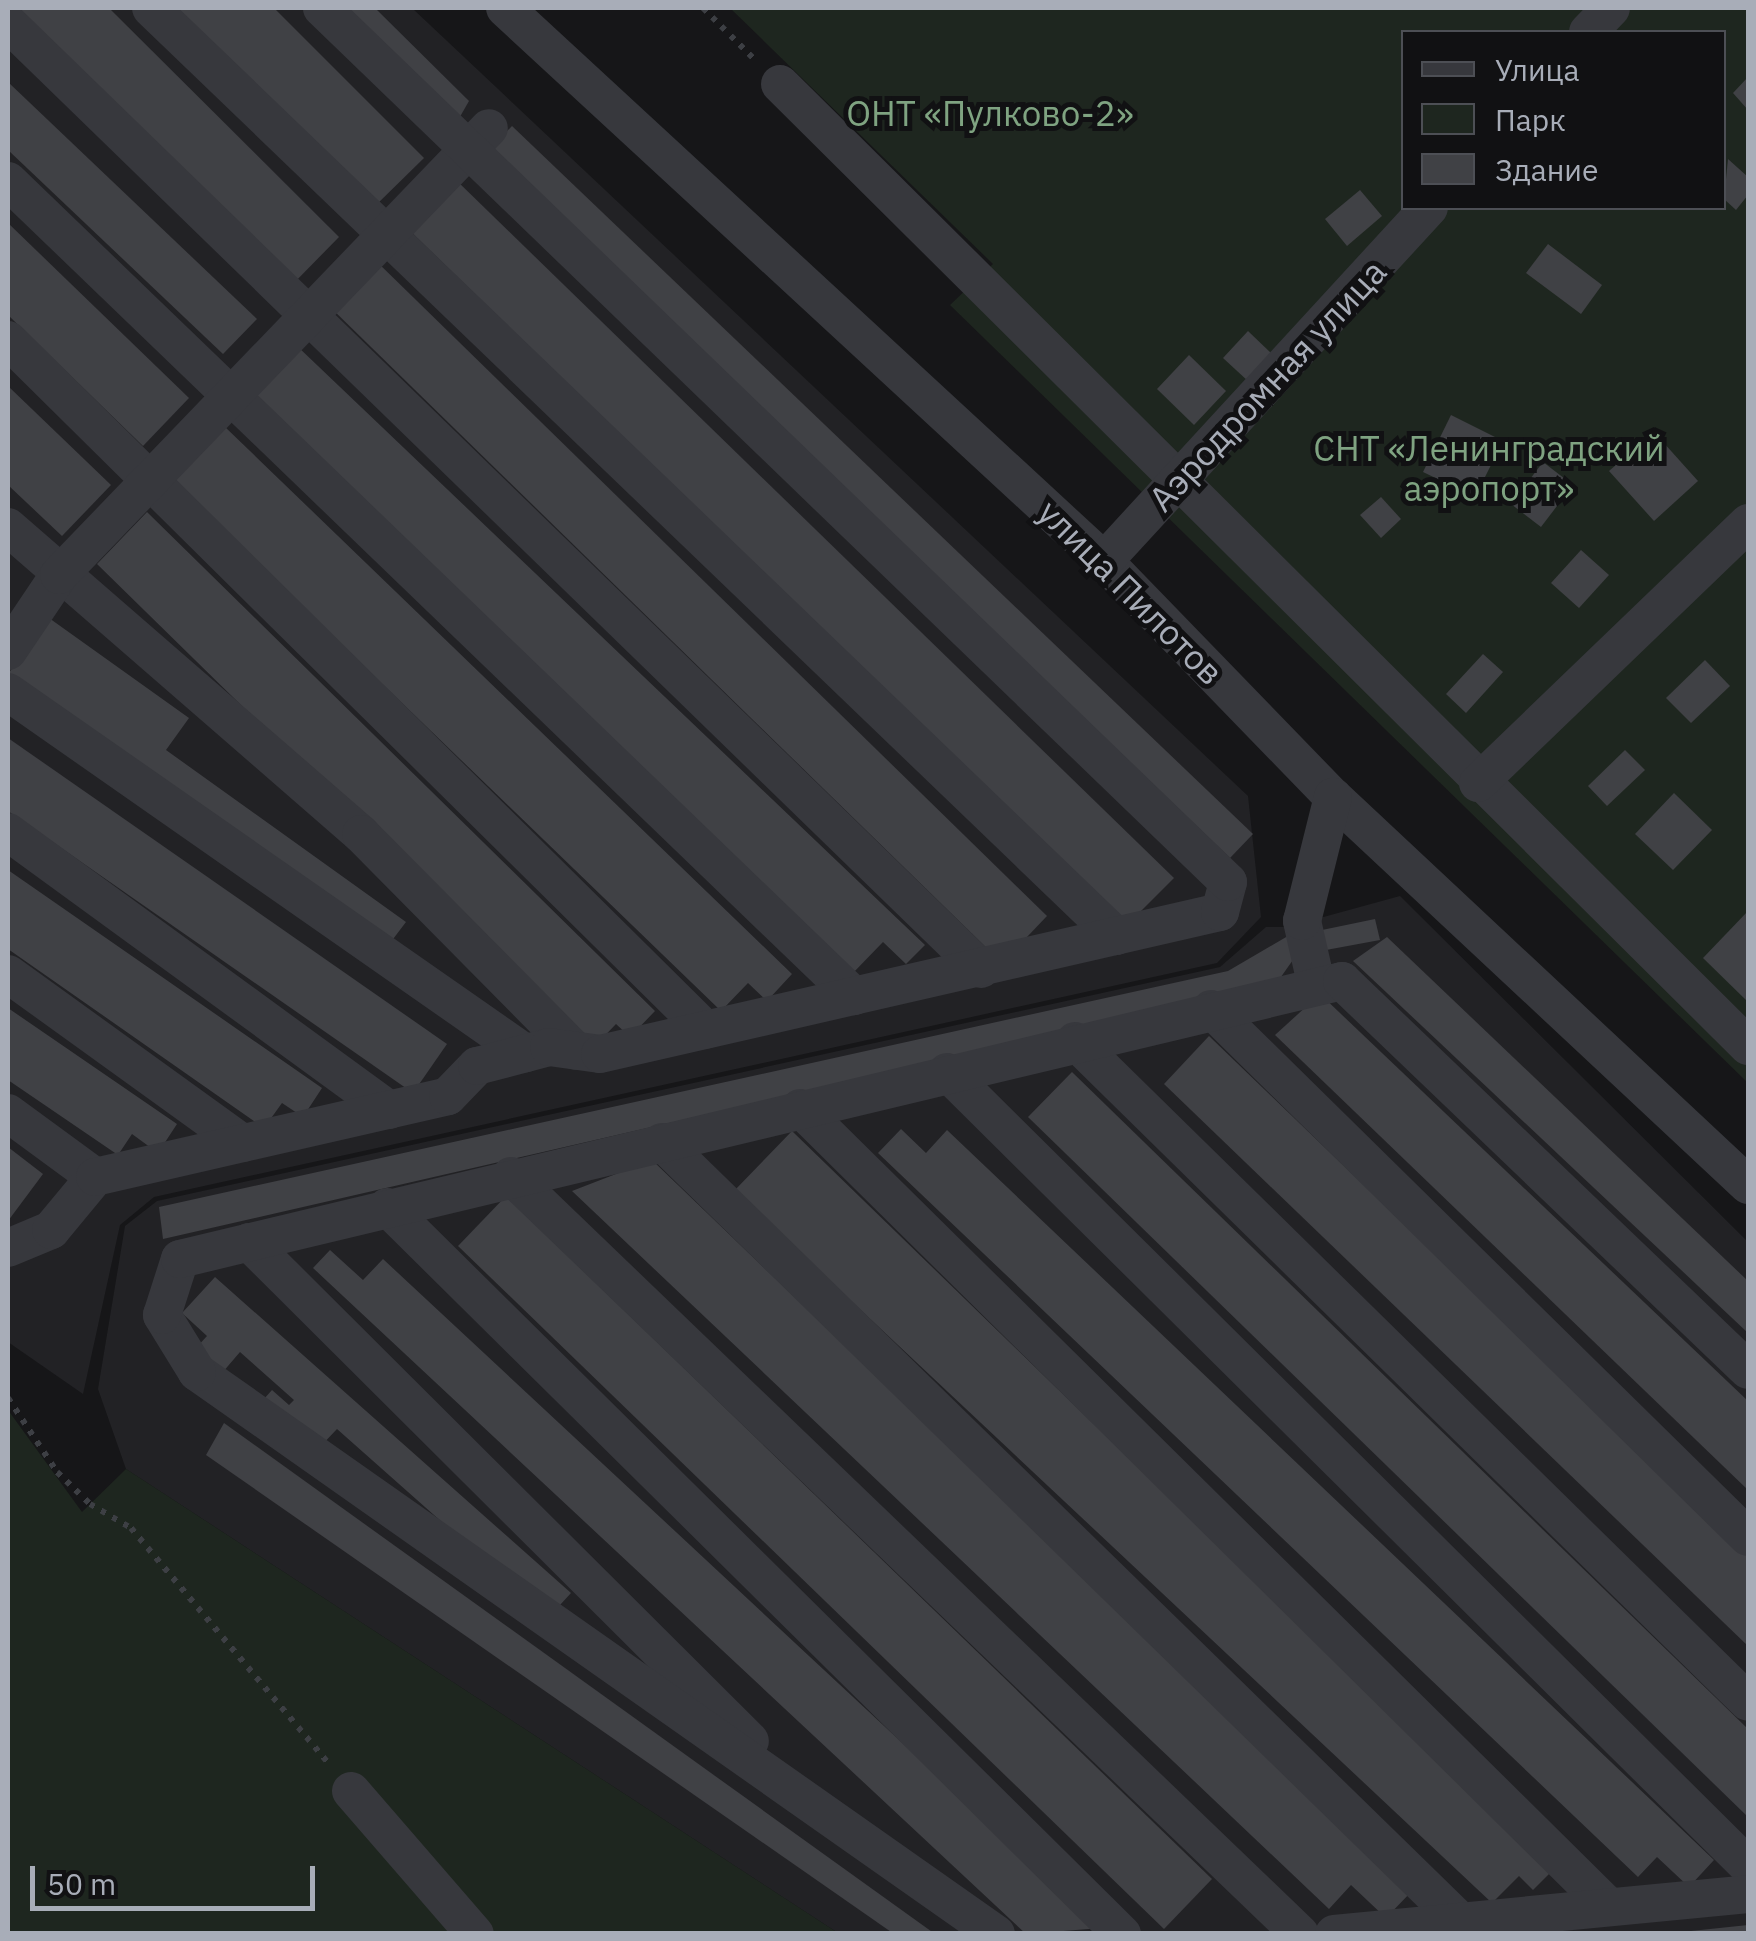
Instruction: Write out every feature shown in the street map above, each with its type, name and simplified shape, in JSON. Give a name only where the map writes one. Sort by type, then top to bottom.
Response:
[{"type":"street","points":[[151,8],[1116,936]]},
{"type":"street","points":[[8,1248],[51,1230],[95,1177],[448,1096],[476,1066],[526,1053],[600,1054],[1220,912],[1228,882],[477,139],[322,8]]},
{"type":"street","name":"улица Пилотов","points":[[505,8],[1104,561],[1333,798],[1748,1185]]},
{"type":"street","points":[[1590,30],[1611,8]]},
{"type":"street","points":[[8,23],[981,969]]},
{"type":"street","points":[[780,84],[1478,783],[1748,1046]]},
{"type":"street","points":[[8,650],[59,575],[477,139]]},
{"type":"street","points":[[8,181],[854,996]]},
{"type":"street","name":"Аэродромная улица","points":[[1104,561],[1427,210]]},
{"type":"street","points":[[8,340],[152,478],[706,1030]]},
{"type":"street","points":[[1478,783],[1748,523]]},
{"type":"street","points":[[8,527],[360,834],[576,1051]]},
{"type":"street","points":[[8,692],[526,1053]]},
{"type":"street","points":[[1316,983],[1302,921],[1333,798]]},
{"type":"street","points":[[8,832],[388,1110]]},
{"type":"street","points":[[8,974],[242,1143]]},
{"type":"street","points":[[996,1934],[196,1372],[162,1314],[180,1260],[511,1176],[1316,983],[1342,981],[1748,1370]]},
{"type":"street","points":[[1210,1009],[1748,1536]]},
{"type":"street","points":[[1075,1041],[1748,1702]]},
{"type":"street","points":[[947,1072],[1748,1866]]},
{"type":"street","points":[[800,1108],[1609,1907]]},
{"type":"street","points":[[8,1112],[95,1177]]},
{"type":"street","points":[[662,1142],[1460,1922]]},
{"type":"street","points":[[511,1176],[1300,1934]]},
{"type":"street","points":[[386,1207],[1122,1934]]},
{"type":"street","points":[[249,1242],[824,1815]]},
{"type":"street","points":[[351,1791],[475,1934]]},
{"type":"street","points":[[1334,1934],[1748,1894]]},
{"type":"path","points":[[703,8],[780,84]]},
{"type":"path","points":[[8,1398],[57,1472],[90,1504],[131,1528],[351,1791]]},
{"type":"shaded area","points":[[8,8],[412,8],[1248,796],[1261,917],[1217,963],[154,1197],[120,1225],[83,1394],[8,1342]]},
{"type":"shaded area","points":[[1400,896],[1748,1242],[1748,1933],[838,1933],[126,1469],[98,1389],[125,1226],[157,1201],[1220,967],[1266,927],[1287,927]]},
{"type":"green space","name":"СНТ «Ленинградский аэропорт»","points":[[730,8],[1748,8],[1748,1083],[950,305],[993,264]]},
{"type":"green space","points":[[8,1410],[82,1512],[126,1469],[838,1933],[8,1933]]},
{"type":"building","points":[[8,8],[109,8],[339,237],[288,289]]},
{"type":"building","points":[[172,8],[274,8],[424,158],[373,208]]},
{"type":"building","points":[[342,8],[375,8],[469,101],[457,122]]},
{"type":"building","points":[[1748,77],[1748,110],[1733,93]]},
{"type":"building","points":[[8,82],[257,319],[223,354],[8,150]]},
{"type":"building","points":[[512,126],[1253,834],[1230,858],[489,150]]},
{"type":"building","points":[[1728,159],[1748,177],[1748,195],[1736,210],[1726,201]]},
{"type":"building","points":[[455,179],[1174,878],[1125,927],[407,228]]},
{"type":"building","points":[[1360,190],[1382,216],[1347,246],[1325,219]]},
{"type":"building","points":[[8,223],[189,398],[143,446],[8,315]]},
{"type":"building","points":[[1548,244],[1602,285],[1581,314],[1526,273]]},
{"type":"building","points":[[373,258],[1047,916],[1002,963],[327,304]]},
{"type":"building","points":[[1248,331],[1274,356],[1249,382],[1223,358]]},
{"type":"building","points":[[296,345],[925,945],[906,964],[883,942],[852,974],[248,396]]},
{"type":"building","points":[[1189,355],[1226,391],[1194,425],[1157,389]]},
{"type":"building","points":[[8,386],[111,485],[62,536],[8,485]]},
{"type":"building","points":[[1451,415],[1503,441],[1475,497],[1423,472]]},
{"type":"building","points":[[224,426],[792,974],[767,1001],[748,983],[721,1011],[171,480]]},
{"type":"building","points":[[1654,432],[1698,481],[1654,521],[1609,471]]},
{"type":"building","points":[[1543,462],[1573,485],[1541,527],[1511,504]]},
{"type":"building","points":[[1381,497],[1401,519],[1381,538],[1360,515]]},
{"type":"building","points":[[147,512],[655,1011],[630,1037],[616,1024],[592,1049],[97,564]]},
{"type":"building","points":[[1581,550],[1609,575],[1579,608],[1551,583]]},
{"type":"building","points":[[49,618],[189,718],[166,750],[406,922],[387,947],[8,674]]},
{"type":"building","points":[[1483,654],[1503,672],[1466,713],[1446,694]]},
{"type":"building","points":[[1705,660],[1730,686],[1691,723],[1666,698]]},
{"type":"building","points":[[8,738],[447,1044],[413,1093],[8,811]]},
{"type":"building","points":[[1625,750],[1645,770],[1607,806],[1588,786]]},
{"type":"building","points":[[1674,793],[1712,830],[1673,870],[1635,834]]},
{"type":"building","points":[[8,870],[322,1088],[303,1117],[282,1103],[264,1128],[8,949]]},
{"type":"building","points":[[1748,911],[1748,1002],[1703,958]]},
{"type":"building","points":[[1375,919],[1380,940],[1326,950],[1322,930]]},
{"type":"building","points":[[1293,933],[1295,957],[1276,984],[163,1239],[159,1207],[1228,971]]},
{"type":"building","points":[[1387,937],[1748,1281],[1748,1333],[1353,961]]},
{"type":"building","points":[[1320,994],[1748,1401],[1748,1490],[1275,1035]]},
{"type":"building","points":[[8,1008],[177,1124],[158,1153],[132,1134],[118,1155],[8,1080]]},
{"type":"building","points":[[1209,1036],[1748,1555],[1748,1646],[1164,1084]]},
{"type":"building","points":[[1072,1072],[1748,1729],[1748,1817],[1028,1117]]},
{"type":"building","points":[[901,1129],[926,1153],[947,1130],[1714,1860],[1689,1887],[1657,1857],[1638,1877],[878,1153]]},
{"type":"building","points":[[792,1131],[1553,1870],[1533,1890],[1519,1876],[1492,1903],[734,1191]]},
{"type":"building","points":[[8,1147],[43,1174],[8,1221]]},
{"type":"building","points":[[652,1160],[1412,1891],[1386,1918],[1351,1885],[1329,1909],[572,1191]]},
{"type":"building","points":[[506,1196],[1212,1879],[1164,1929],[458,1246]]},
{"type":"building","points":[[330,1250],[363,1280],[383,1259],[1101,1928],[1026,1934],[313,1268]]},
{"type":"building","points":[[215,1277],[571,1593],[549,1617],[337,1429],[318,1449],[263,1400],[272,1390],[289,1405],[294,1400],[240,1352],[222,1373],[195,1349],[207,1336],[182,1313]]},
{"type":"building","points":[[224,1423],[935,1934],[894,1934],[206,1455]]},
{"type":"building","points":[[1748,1925],[1748,1934],[1691,1934],[1691,1931]]},
{"type":"park label","name":"ОНТ «Пулково-2»","points":[[990,113]]}]
